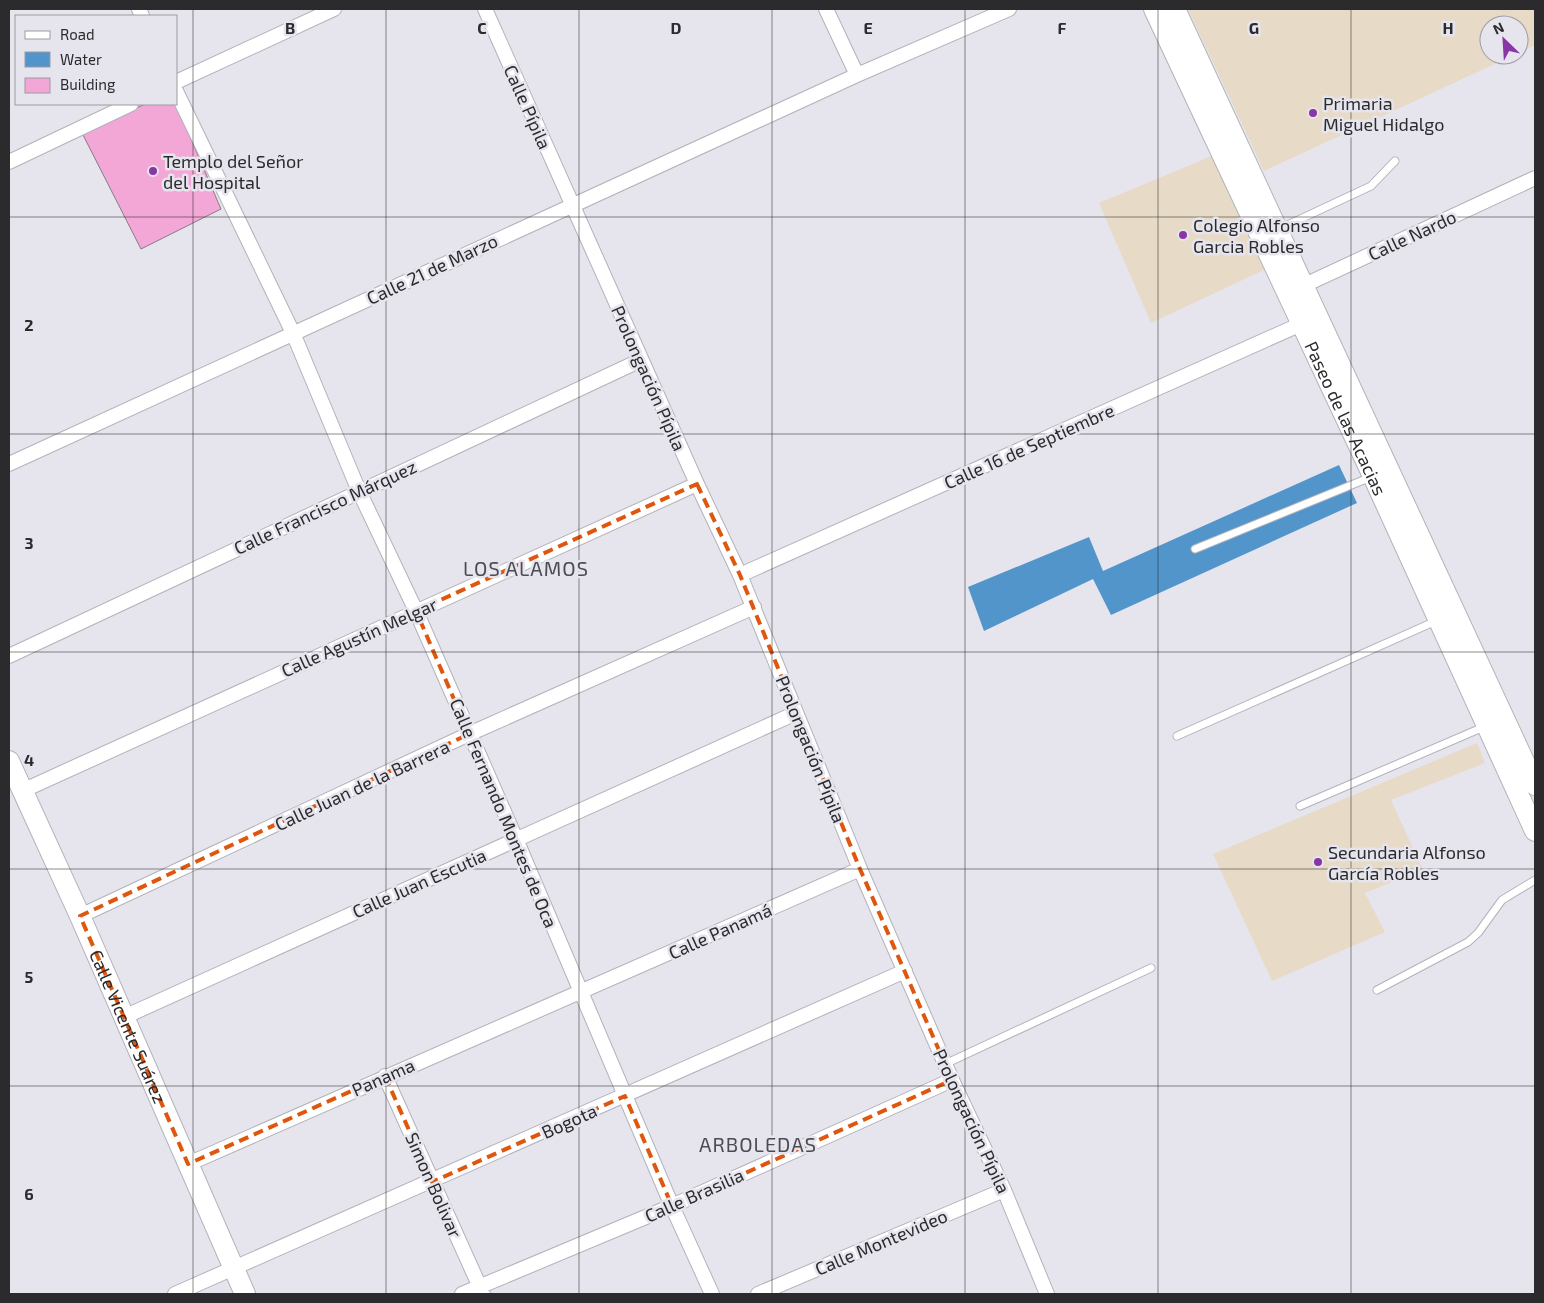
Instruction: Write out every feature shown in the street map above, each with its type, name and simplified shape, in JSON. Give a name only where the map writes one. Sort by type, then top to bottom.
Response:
[{"type":"street","points":[[178,81],[334,9]]},
{"type":"street","name":"Calle Pípila","points":[[485,9],[572,205]]},
{"type":"street","points":[[826,9],[857,75]]},
{"type":"street","name":"Calle 21 de Marzo","points":[[9,464],[857,75],[1009,9]]},
{"type":"street","name":"Paseo de las Acacias","points":[[1154,9],[1296,289],[1535,785]]},
{"type":"street","name":"Paseo de las Acacias","points":[[1175,9],[1277,230],[1296,289]]},
{"type":"street","name":"Calle Fernando Montes de Oca","points":[[178,95],[293,333],[359,490],[416,612],[516,839],[672,1206],[712,1294]]},
{"type":"street","points":[[9,162],[129,105]]},
{"type":"street","name":"Calle Nardo","points":[[1296,289],[1535,178]]},
{"type":"street","name":"Prolongación Pípila","points":[[572,205],[754,607],[860,869],[952,1080],[1004,1190],[1044,1293]]},
{"type":"street","name":"Paseo de las Acacias","points":[[1310,320],[1374,476],[1535,831]]},
{"type":"street","name":"Calle 16 de Septiembre","points":[[740,575],[1310,320]]},
{"type":"street","name":"Calle Francisco Márquez","points":[[9,656],[359,490],[642,360]]},
{"type":"street","name":"Calle Agustín Melgar","points":[[22,791],[697,484]]},
{"type":"street","name":"Calle Juan de la Barrera","points":[[80,916],[469,734],[754,607]]},
{"type":"street","name":"Calle Juan Escutia","points":[[124,1017],[796,713]]},
{"type":"street","name":"Calle Vicente Suárez","points":[[9,761],[80,916],[245,1294]]},
{"type":"street","name":"Calle Panamá","points":[[580,992],[860,869]]},
{"type":"street","name":"Bogota","points":[[174,1294],[432,1182],[905,971]]},
{"type":"street","name":"Panama","points":[[188,1164],[580,992]]},
{"type":"street","name":"Simon Bolivar","points":[[385,1076],[481,1290]]},
{"type":"street","name":"Calle Brasilia","points":[[462,1294],[481,1290],[952,1080]]},
{"type":"street","name":"Calle Montevideo","points":[[758,1294],[1004,1190]]},
{"type":"lane","points":[[1277,230],[1362,191],[1380,179],[1395,161]]},
{"type":"lane","points":[[1195,550],[1374,476]]},
{"type":"lane","points":[[1177,736],[1439,620]]},
{"type":"lane","points":[[1300,806],[1487,725]]},
{"type":"lane","points":[[1377,990],[1468,942],[1478,933],[1502,900],[1535,880]]},
{"type":"lane","points":[[945,1064],[1151,968]]},
{"type":"highlighted area","points":[[697,484],[740,575],[860,869],[952,1080],[672,1206],[625,1096],[432,1182],[385,1076],[188,1164],[80,916],[469,734],[416,611]]},
{"type":"shaded area","name":"Primaria Miguel Hidalgo","points":[[1188,9],[1535,9],[1535,45],[1529,48],[1529,15],[1479,15],[1479,65],[1492,65],[1264,171]]},
{"type":"shaded area","name":"Colegio Alfonso Garcia Robles","points":[[1214,155],[1268,268],[1151,323],[1099,203]]},
{"type":"shaded area","name":"Secundaria Alfonso García Robles","points":[[1477,743],[1485,763],[1391,800],[1423,870],[1365,893],[1385,932],[1272,981],[1213,854]]},
{"type":"water","points":[[1339,465],[1357,503],[1111,615],[1093,579],[984,631],[968,587],[1089,537],[1103,571]]},
{"type":"building","name":"Templo del Señor del Hospital","points":[[143,105],[176,105],[221,209],[141,249],[82,133]]},
{"type":"place","name":"Primaria Miguel Hidalgo","points":[[1313,113]]},
{"type":"place","name":"Templo del Señor del Hospital","points":[[153,171]]},
{"type":"place","name":"Colegio Alfonso Garcia Robles","points":[[1183,235]]},
{"type":"place","name":"Secundaria Alfonso García Robles","points":[[1318,862]]},
{"type":"district","name":"LOS ALAMOS","points":[[526,568]]},
{"type":"district","name":"ARBOLEDAS","points":[[758,1144]]}]
